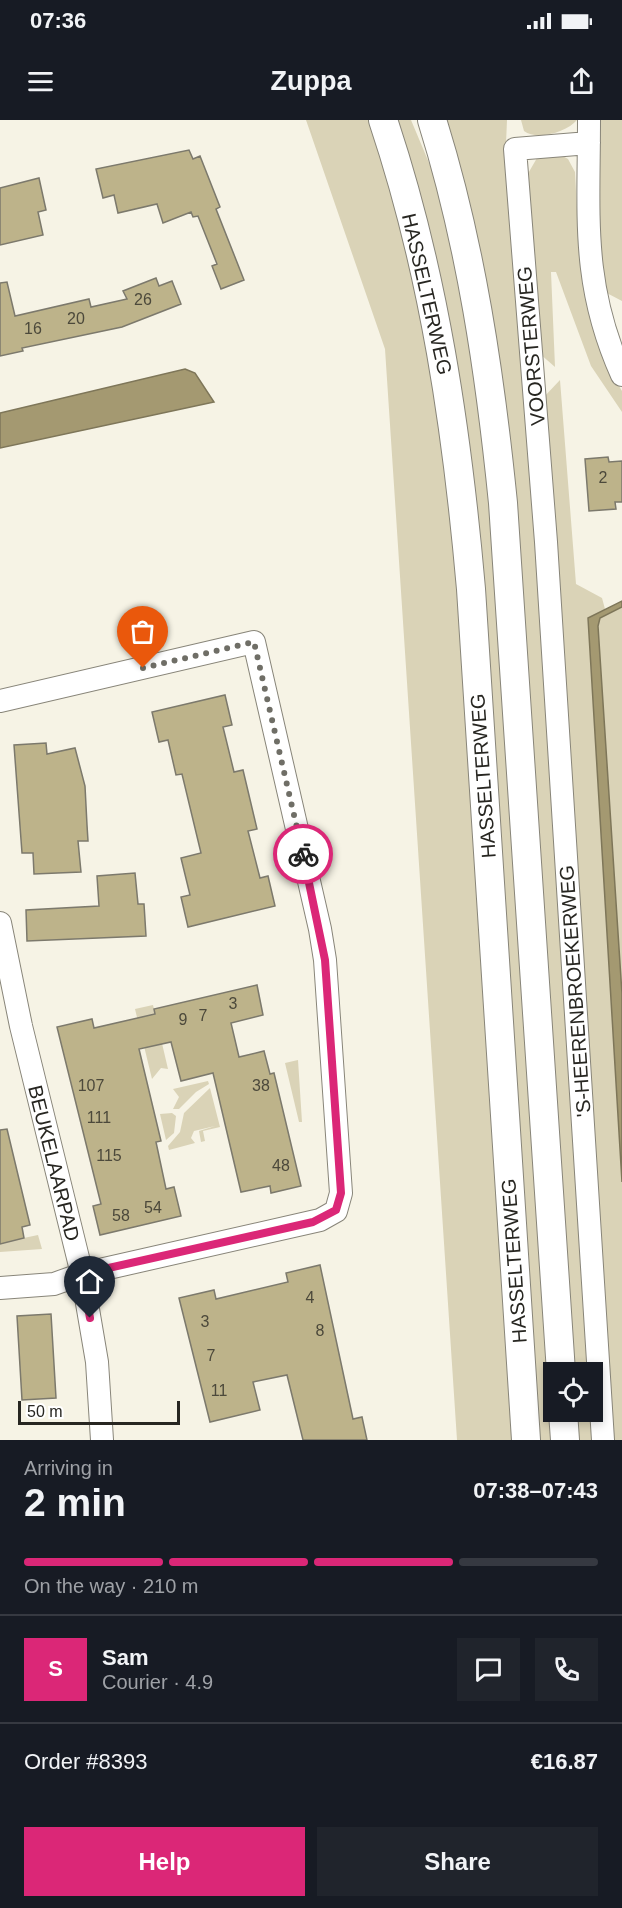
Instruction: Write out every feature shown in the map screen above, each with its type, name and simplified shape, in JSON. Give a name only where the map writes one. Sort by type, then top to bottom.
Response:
[{"type":"main road","name":"HASSELTERWEG","points":[[383,120],[435,314],[462,485],[471,590],[526,1440]]},
{"type":"main road","name":"HASSELTERWEG","points":[[432,120],[469,264],[496,433],[512,606],[560,1362]]},
{"type":"main road","points":[[564,1422],[565,1440]]},
{"type":"street","points":[[589,120],[587,238],[592,282],[601,323],[622,375]]},
{"type":"street","name":"VOORSTERWEG","points":[[546,542],[515,149],[589,143]]},
{"type":"street","name":"'S-HEERENBROEKERWEG","points":[[546,542],[603,1440]]},
{"type":"street","points":[[0,701],[254,642],[317,914],[325,960],[341,1193],[336,1210],[313,1222],[82,1274],[54,1284],[0,1288]]},
{"type":"street","name":"BEUKELAARPAD","points":[[0,923],[21,1026],[82,1274],[97,1362],[102,1440]]},
{"type":"shaded area","points":[[306,120],[371,120],[417,291],[450,479],[514,1440],[457,1440],[385,349]]},
{"type":"shaded area","points":[[395,120],[411,120],[440,189],[480,393],[498,582],[548,1362],[543,1362],[543,1422],[552,1422],[553,1440],[537,1440],[484,604]]},
{"type":"shaded area","points":[[443,120],[507,120],[506,144],[533,466],[589,1362],[570,1362],[527,688]]},
{"type":"shaded area","points":[[521,120],[577,120],[552,134],[536,135],[524,131]]},
{"type":"shaded area","points":[[598,120],[622,120],[622,301],[601,290]]},
{"type":"shaded area","points":[[561,155],[568,159],[575,172],[579,250],[616,381],[622,391],[622,412],[591,366],[556,272],[551,272],[555,367],[539,353],[526,177],[537,158]]},
{"type":"shaded area","points":[[185,369],[195,373],[214,402],[0,448],[0,413]]},
{"type":"shaded area","points":[[560,380],[576,584],[602,598],[605,609],[588,619],[622,1182],[622,1440],[612,1440],[543,398]]},
{"type":"shaded area","points":[[622,601],[622,607],[600,618],[598,626],[622,994],[622,1182],[588,618]]},
{"type":"shaded area","points":[[622,607],[622,994],[598,626],[600,618]]},
{"type":"shaded area","points":[[153,1005],[168,1069],[161,1068],[152,1079],[135,1009]]},
{"type":"shaded area","points":[[298,1060],[302,1122],[299,1122],[285,1063]]},
{"type":"shaded area","points":[[208,1081],[209,1084],[196,1092],[179,1109],[173,1109],[179,1097],[173,1089]]},
{"type":"shaded area","points":[[210,1088],[220,1127],[203,1131],[205,1141],[201,1142],[199,1131],[215,1126],[194,1131],[191,1138],[195,1143],[169,1150],[168,1146],[180,1132],[184,1113]]},
{"type":"shaded area","points":[[172,1113],[176,1116],[174,1133],[166,1140],[160,1114]]},
{"type":"shaded area","points":[[38,1235],[42,1249],[0,1252],[0,1243]]},
{"type":"shaded area","points":[[575,1422],[593,1422],[595,1440],[576,1440]]},
{"type":"building","points":[[189,150],[193,159],[200,156],[220,207],[216,209],[244,280],[221,289],[212,266],[217,264],[198,216],[193,217],[191,212],[163,223],[157,204],[118,213],[114,195],[103,198],[96,169]]},
{"type":"building","points":[[39,178],[46,210],[38,212],[43,235],[0,245],[0,188]]},
{"type":"building","points":[[156,278],[159,286],[172,281],[181,304],[122,327],[22,348],[23,351],[0,356],[0,283],[7,282],[15,316],[89,299],[91,307],[127,299],[123,291]]},
{"type":"building","points":[[608,457],[609,462],[622,461],[622,502],[615,502],[616,509],[589,511],[585,459]]},
{"type":"building","points":[[225,695],[232,725],[223,727],[234,772],[243,770],[257,829],[248,831],[260,878],[268,876],[275,906],[188,927],[181,897],[190,895],[181,858],[201,853],[182,774],[176,775],[168,740],[159,742],[152,712]]},
{"type":"building","points":[[46,743],[47,754],[75,748],[85,786],[88,841],[78,841],[81,872],[34,874],[33,853],[22,853],[14,745]]},
{"type":"building","points":[[135,873],[138,904],[144,904],[146,936],[27,941],[26,910],[99,906],[97,876]]},
{"type":"building","points":[[257,985],[263,1015],[231,1023],[239,1057],[264,1051],[270,1074],[274,1073],[301,1186],[271,1193],[270,1186],[241,1192],[213,1073],[181,1081],[171,1042],[139,1049],[161,1141],[156,1142],[166,1189],[174,1187],[181,1216],[100,1235],[93,1206],[101,1204],[57,1027],[92,1019],[94,1028],[155,1014],[154,1009]]},
{"type":"building","points":[[7,1129],[30,1225],[22,1227],[24,1238],[0,1244],[0,1130]]},
{"type":"building","points":[[320,1265],[353,1419],[362,1417],[367,1440],[303,1440],[287,1375],[253,1382],[260,1410],[210,1422],[179,1298],[214,1290],[216,1299],[288,1282],[286,1273]]},
{"type":"building","points":[[51,1314],[56,1398],[22,1400],[17,1316]]},
{"type":"way so far","points":[[143,668],[254,642],[303,854]]},
{"type":"route","points":[[90,1318],[82,1274],[313,1222],[336,1210],[341,1193],[325,960],[303,854]]}]
